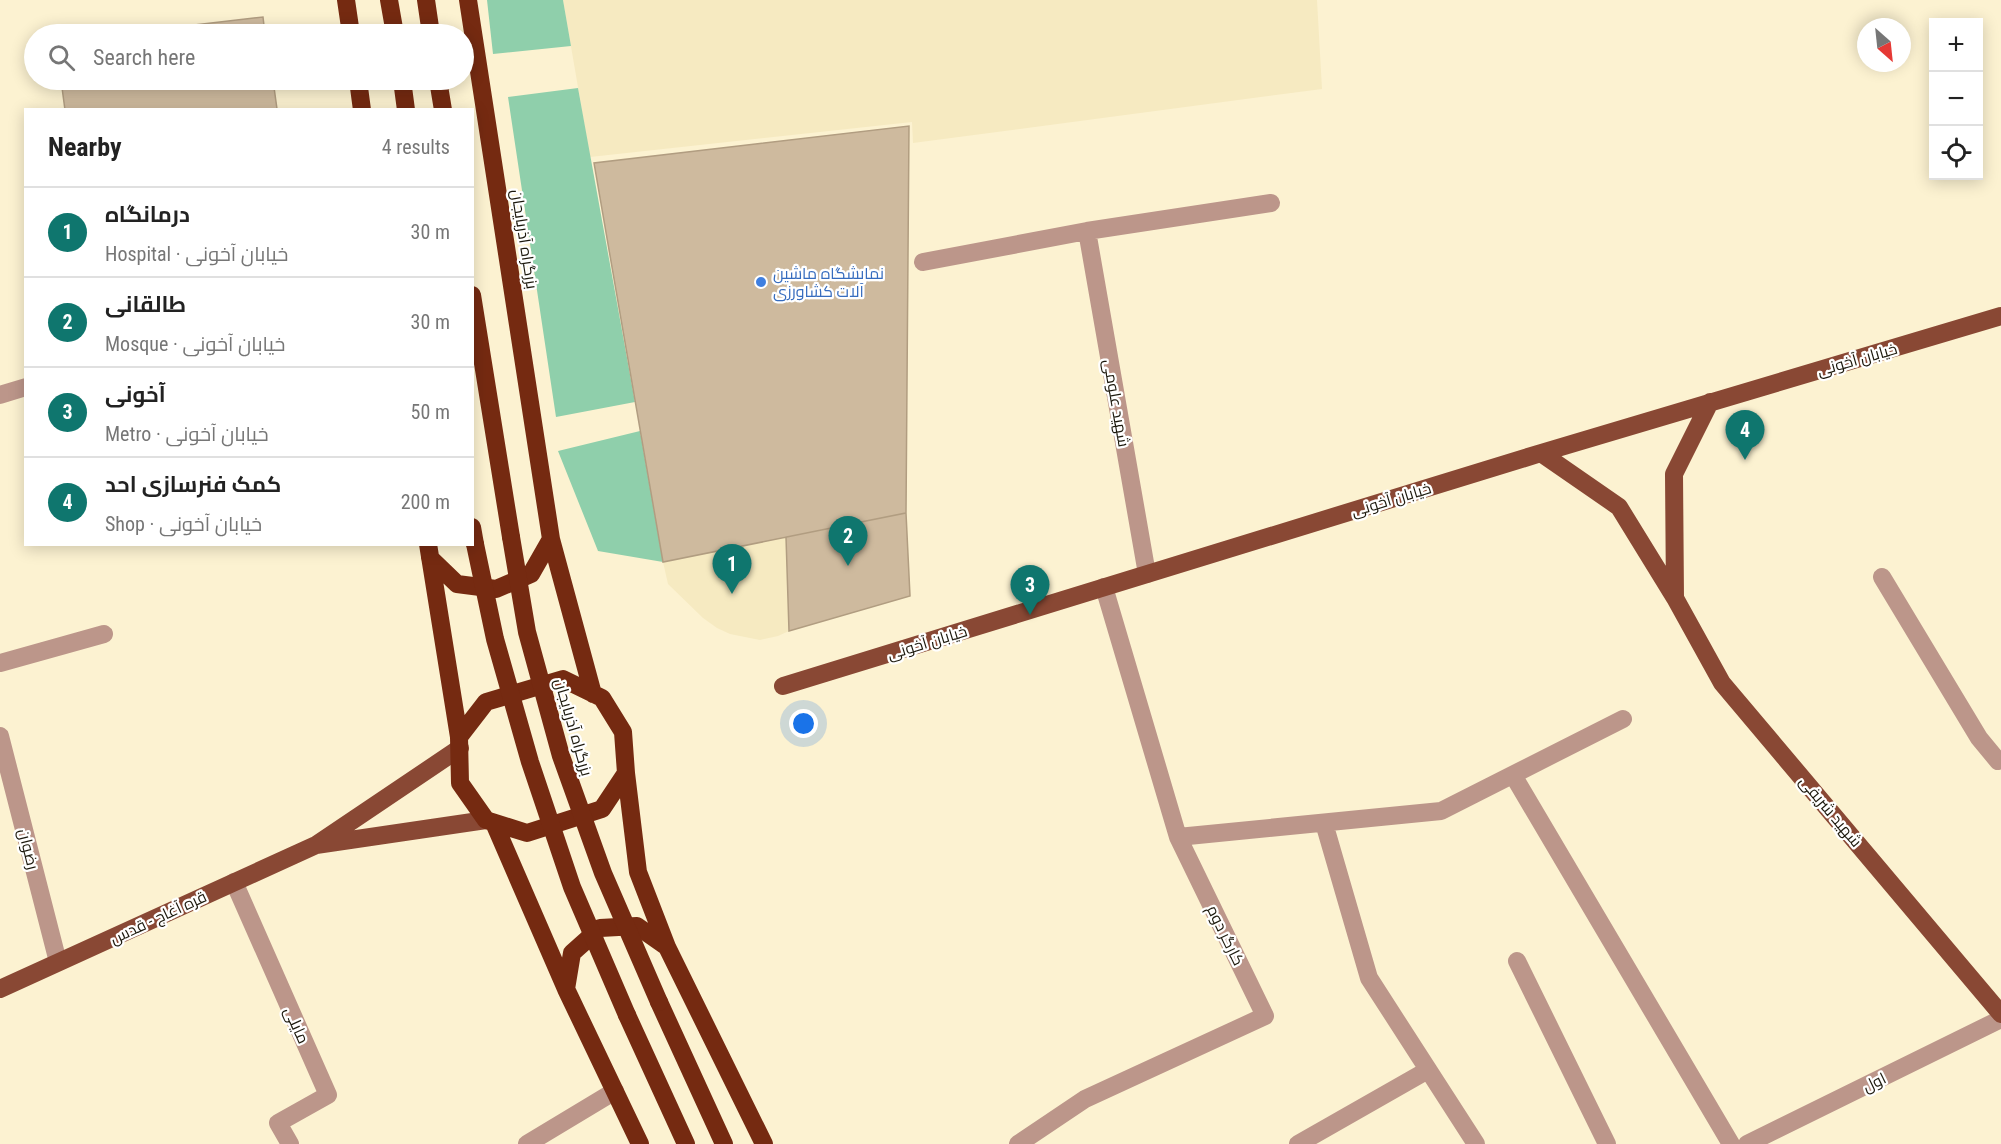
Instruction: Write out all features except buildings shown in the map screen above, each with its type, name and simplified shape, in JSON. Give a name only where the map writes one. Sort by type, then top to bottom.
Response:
[{"type":"highway","points":[[346,0],[350,24]]},
{"type":"highway","points":[[389,0],[393,24]]},
{"type":"highway","points":[[426,0],[430,24]]},
{"type":"highway","name":"بزرگراه آذربایجان","points":[[468,0],[472,24]]},
{"type":"highway","name":"بزرگراه آذربایجان","points":[[474,39],[551,538],[593,693]]},
{"type":"highway","points":[[359,90],[362,108]]},
{"type":"highway","points":[[403,90],[406,108]]},
{"type":"highway","points":[[440,90],[443,108]]},
{"type":"highway","name":"بزرگراه آذربایجان","points":[[474,307],[527,632],[561,756],[603,873],[724,1144]]},
{"type":"highway","points":[[474,535],[495,639],[530,762],[572,887],[686,1144]]},
{"type":"highway","points":[[429,551],[457,584],[496,589],[531,574],[551,538]]},
{"type":"highway","points":[[429,551],[459,743],[460,783],[490,821],[566,989],[640,1144]]},
{"type":"highway","points":[[459,743],[486,702],[563,679],[602,698],[623,732],[638,872],[667,947],[764,1144]]},
{"type":"highway","points":[[490,821],[527,833],[602,809],[626,773]]},
{"type":"highway","points":[[566,989],[572,953],[600,928],[637,926],[667,947]]},
{"type":"main road","name":"خیابان آخونی","points":[[783,686],[1541,453],[2001,316]]},
{"type":"main road","points":[[1675,598],[1674,474],[1710,402]]},
{"type":"main road","name":"شهید شریفی","points":[[1541,453],[1619,507],[1675,598],[1722,682],[2001,1014]]},
{"type":"main road","points":[[316,845],[459,743]]},
{"type":"main road","points":[[316,845],[490,821]]},
{"type":"main road","name":"قره آغاج - قدس","points":[[0,989],[316,845]]},
{"type":"street","points":[[924,262],[1087,231],[1271,203]]},
{"type":"street","name":"شهید علومی","points":[[1087,231],[1147,574]]},
{"type":"street","points":[[0,395],[24,388]]},
{"type":"street","points":[[1882,577],[1979,738],[1998,761],[2001,760]]},
{"type":"street","name":"کارگر دوم","points":[[1018,1144],[1085,1099],[1265,1016],[1178,837],[1104,587]]},
{"type":"street","points":[[0,663],[104,634]]},
{"type":"street","points":[[1178,837],[1441,811],[1623,719]]},
{"type":"street","name":"رضوان","points":[[0,736],[58,962]]},
{"type":"street","points":[[1513,775],[1731,1144]]},
{"type":"street","points":[[1324,823],[1369,978],[1476,1144]]},
{"type":"street","name":"مایلی","points":[[234,882],[328,1095],[278,1124],[290,1144]]},
{"type":"street","points":[[1517,961],[1607,1144]]},
{"type":"street","name":"اول","points":[[1747,1144],[2001,1019]]},
{"type":"street","points":[[1298,1144],[1428,1070]]},
{"type":"street","points":[[527,1144],[615,1091]]},
{"type":"shaded area","points":[[563,0],[1317,0],[1322,89],[913,143],[912,122],[590,157]]},
{"type":"shaded area","points":[[786,537],[789,631],[778,636],[760,640],[730,634],[717,628],[703,618],[668,584],[663,562]]},
{"type":"green space","points":[[487,0],[563,0],[571,46],[493,54]]},
{"type":"green space","points":[[578,88],[635,402],[556,417],[508,97]]},
{"type":"green space","points":[[640,431],[663,562],[598,551],[558,451]]},
{"type":"place","name":"نمایشگاه ماشین آلات کشاورزی","points":[[761,282]]},
{"type":"place","name":"کمک فنرسازی احد","points":[[1745,460]]},
{"type":"place","name":"طالقانی","points":[[848,566]]},
{"type":"place","name":"درمانگاه","points":[[732,594]]},
{"type":"place","name":"آخونی","points":[[1030,615]]}]
